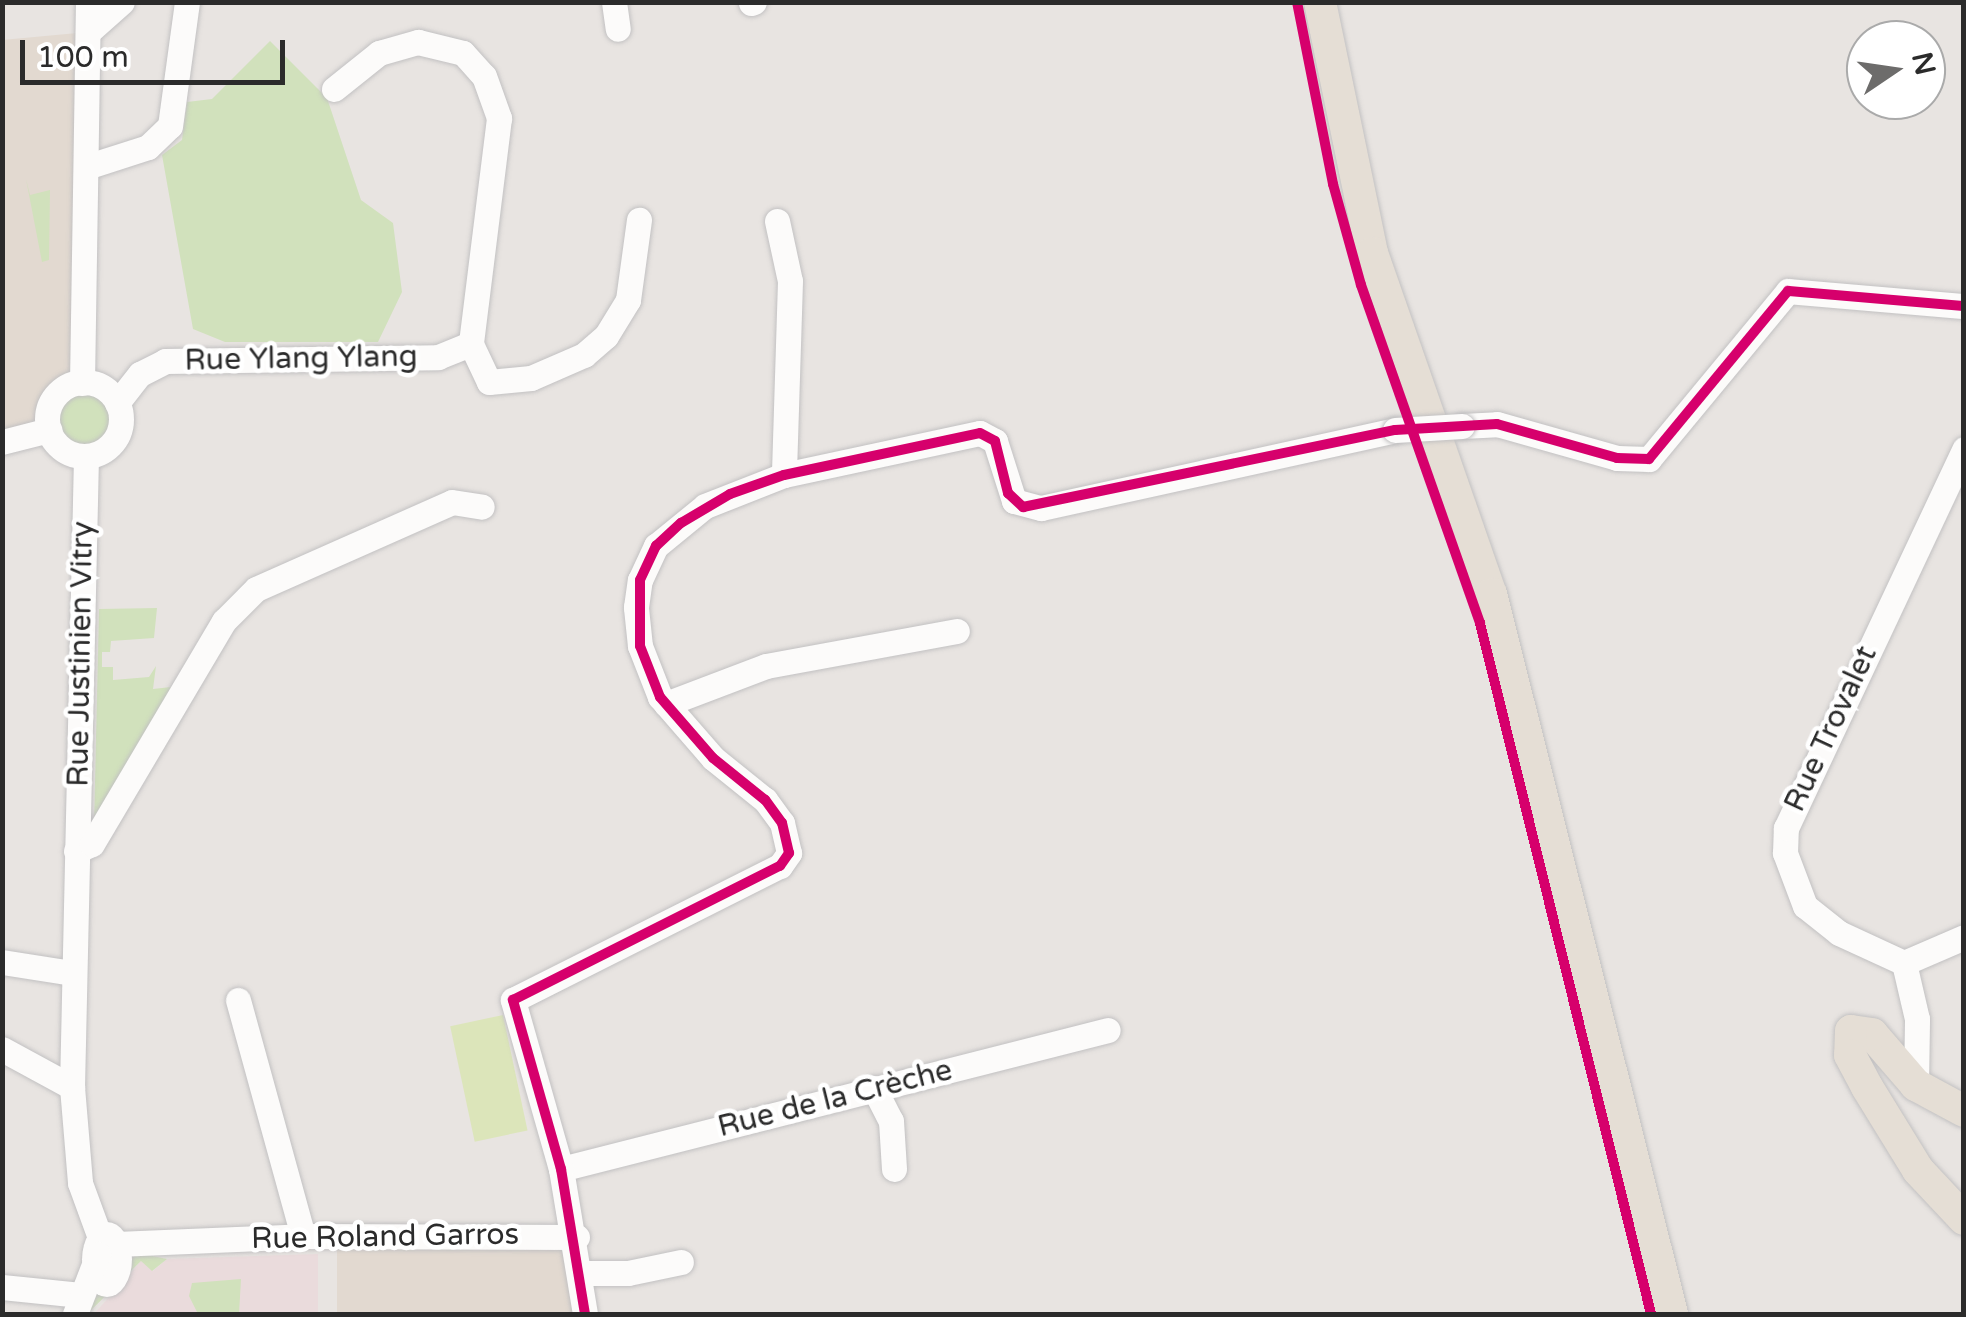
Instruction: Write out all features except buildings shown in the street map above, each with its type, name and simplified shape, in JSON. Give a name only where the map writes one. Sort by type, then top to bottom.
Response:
[{"type":"main road","points":[[1320,2],[1372,253],[1492,594],[1615,1067],[1669,1298]]},
{"type":"main road","points":[[1964,1112],[1916,1085],[1872,1034],[1851,1031],[1850,1055],[1867,1087],[1918,1170],[1964,1218]]},
{"type":"street","points":[[82,383],[88,2]]},
{"type":"street","points":[[88,32],[122,2]]},
{"type":"street","points":[[86,168],[148,147],[170,126],[187,2]]},
{"type":"street","points":[[614,2],[618,29]]},
{"type":"street","points":[[334,90],[379,53],[418,42],[463,53],[484,76],[498,118],[470,344],[482,374],[503,385],[584,355],[606,336],[628,300],[639,220]]},
{"type":"street","points":[[778,221],[790,281],[784,475]]},
{"type":"street","points":[[585,1314],[577,1237],[513,1000],[788,859],[776,813],[666,704],[640,646],[636,606],[647,563],[656,546],[705,506],[784,475],[980,433],[995,441],[1008,493],[1023,508],[1041,508],[1395,430],[1497,424],[1618,458],[1649,459],[1788,292],[1964,306]]},
{"type":"street","name":"Rue Ylang Ylang","points":[[118,403],[140,374],[165,361],[438,356],[470,344]]},
{"type":"street","points":[[82,383],[100,386],[118,403],[116,438],[86,456],[63,450],[49,430],[56,396],[82,383]]},
{"type":"street","points":[[2,442],[49,430]]},
{"type":"street","name":"Rue Trovalet","points":[[1904,963],[1826,925],[1805,906],[1785,853],[1786,828],[1964,449]]},
{"type":"street","name":"Rue Justinien Vitry","points":[[86,456],[72,1087],[80,1183],[104,1244]]},
{"type":"street","name":"Rue Justinien Vitry","points":[[76,851],[92,844],[224,620],[256,589],[452,502],[482,507]]},
{"type":"street","points":[[666,704],[766,666],[958,631]]},
{"type":"street","points":[[1916,1085],[1917,1019],[1904,963],[1964,937]]},
{"type":"street","points":[[2,962],[72,973]]},
{"type":"street","points":[[238,1000],[303,1236]]},
{"type":"street","name":"Rue de la Crèche","points":[[561,1169],[1108,1030]]},
{"type":"street","points":[[2,1049],[72,1087]]},
{"type":"street","points":[[874,1088],[891,1121],[894,1170]]},
{"type":"street","name":"Rue Roland Garros","points":[[104,1244],[303,1236],[577,1237]]},
{"type":"street","points":[[2,1287],[78,1305],[104,1244]]},
{"type":"street","points":[[583,1272],[628,1273],[681,1262]]},
{"type":"shaded area","points":[[88,32],[82,383],[50,406],[49,430],[2,442],[2,40]]},
{"type":"shaded area","points":[[337,1235],[577,1235],[577,1314],[337,1314]]},
{"type":"shaded area","points":[[318,1254],[318,1314],[94,1314],[141,1261],[153,1271],[167,1259]]},
{"type":"green space","points":[[270,41],[327,98],[361,200],[393,223],[402,292],[378,342],[225,342],[193,329],[162,155],[182,140],[187,102],[212,99]]},
{"type":"green space","points":[[26,179],[30,195],[50,190],[49,260],[42,262]]},
{"type":"green space","points":[[84,382],[110,393],[121,419],[110,445],[84,456],[58,445],[47,419],[58,393]]},
{"type":"green space","points":[[157,608],[154,638],[111,641],[110,652],[102,652],[102,667],[113,667],[113,680],[149,677],[156,666],[153,689],[171,687],[94,826],[99,609]]},
{"type":"green space","points":[[503,1015],[528,1130],[475,1142],[450,1026]]},
{"type":"green space","points":[[138,1253],[167,1259],[152,1271],[141,1261],[87,1314],[104,1281]]},
{"type":"green space","points":[[241,1279],[239,1314],[198,1314],[189,1296],[192,1283]]},
{"type":"cycle path","points":[[1297,2],[1333,184],[1361,285],[1480,623],[1651,1314]]},
{"type":"cycle path","points":[[585,1314],[561,1169],[513,1000],[780,866],[789,853],[782,823],[765,800],[713,758],[660,697],[640,646],[640,580],[656,546],[681,523],[730,494],[784,475],[980,433],[995,441],[1008,493],[1023,507],[1395,430],[1497,424],[1617,458],[1649,459],[1788,291],[1964,306]]}]
